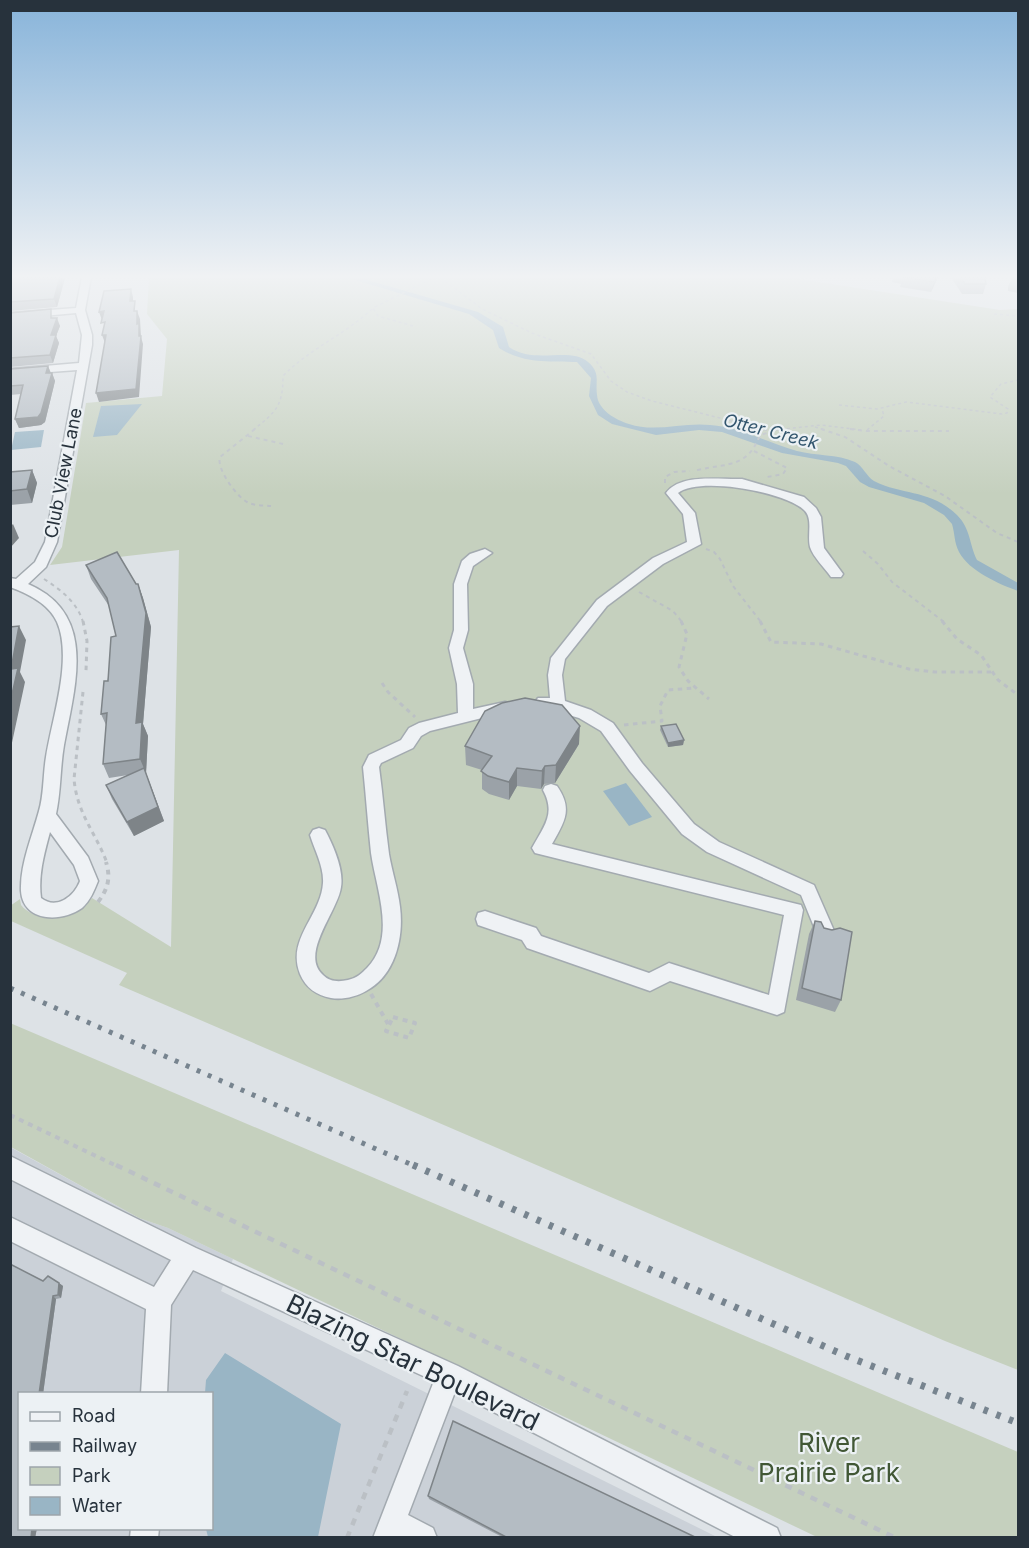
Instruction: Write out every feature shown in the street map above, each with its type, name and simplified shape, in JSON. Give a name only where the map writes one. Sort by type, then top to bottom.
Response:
[{"type":"street","name":"Club View Lane","points":[[14,583],[31,574],[40,564],[51,542],[86,349]]},
{"type":"street","points":[[10,372],[84,366]]},
{"type":"street","points":[[558,704],[555,675],[558,658],[602,603],[658,561],[694,544],[689,513],[674,498],[672,491],[689,484],[742,483],[800,501],[815,517],[817,548],[836,574]]},
{"type":"street","points":[[466,716],[466,688],[456,650],[461,630],[459,598],[463,573],[467,565],[472,558],[485,554]]},
{"type":"street","name":"Club View Lane","points":[[14,583],[53,606],[65,624],[68,637],[64,702],[47,814],[31,874],[32,902],[39,909],[51,911],[74,904],[83,896],[89,881],[82,862],[47,814]]},
{"type":"street","points":[[319,835],[331,869],[332,888],[312,932],[307,951],[308,971],[319,985],[339,990],[366,984],[380,969],[390,963],[396,943],[391,935],[390,894],[382,866],[372,767],[375,759],[407,744],[415,732],[425,727],[525,703],[558,704],[585,714],[607,727],[636,767],[688,829],[713,848],[808,890],[826,933]]},
{"type":"street","points":[[485,919],[529,934],[534,942],[650,982],[669,972],[777,1006],[794,910],[541,848],[560,811],[559,799],[551,790]]},
{"type":"street","name":"Blazing Star Boulevard","points":[[10,1167],[188,1256],[449,1375],[767,1538]]},
{"type":"street","points":[[10,1228],[159,1302]]},
{"type":"street","points":[[154,1392],[159,1302],[188,1256]]},
{"type":"street","points":[[423,1538],[390,1529],[449,1375]]},
{"type":"path","points":[[270,506],[245,501],[218,463],[220,457],[276,412],[283,393],[283,376],[299,359],[315,349]]},
{"type":"path","points":[[578,349],[591,354],[599,361],[611,382],[619,388],[690,412],[770,431]]},
{"type":"path","points":[[839,405],[868,410],[906,402],[1007,413],[1008,409],[990,397],[995,387],[1001,383],[1018,380]]},
{"type":"path","points":[[866,431],[884,416],[882,408]]},
{"type":"path","points":[[672,491],[665,483],[665,477],[669,474],[742,460],[754,449],[760,435],[770,431],[826,425],[866,431],[949,431]]},
{"type":"path","points":[[810,426],[845,437],[889,466],[945,496],[997,533],[1018,542]]},
{"type":"path","points":[[248,436],[283,444]]},
{"type":"path","points":[[754,449],[787,468],[783,474],[763,478]]},
{"type":"path","points":[[697,470],[717,471]]},
{"type":"path","points":[[694,544],[714,552],[720,559],[733,586],[758,617],[771,642],[786,645],[821,644],[909,669],[935,672],[992,672]]},
{"type":"path","points":[[863,551],[878,564],[892,582],[941,619],[957,639],[981,655],[998,680],[1018,695]]},
{"type":"path","points":[[31,574],[55,585],[70,597],[82,613],[88,632],[85,674]]},
{"type":"path","points":[[627,586],[673,611],[681,619],[687,636],[679,667],[694,688],[709,699]]},
{"type":"path","points":[[382,683],[388,692],[425,727]]},
{"type":"path","points":[[84,684],[74,779],[75,794],[83,818],[108,862],[110,880],[105,895],[93,908]]},
{"type":"path","points":[[607,727],[662,721],[660,706],[668,690],[694,688]]},
{"type":"path","points":[[366,984],[388,1024],[386,1031],[409,1038],[415,1023],[393,1017],[388,1024]]},
{"type":"path","points":[[10,1115],[896,1538]]},
{"type":"path","points":[[347,1538],[407,1391]]},
{"type":"shaded area","points":[[10,1147],[139,1218],[168,1228],[233,1259],[221,1291],[717,1537],[11,1537]]},
{"type":"green space","points":[[166,349],[1018,349],[1018,1370],[945,1341],[119,985],[127,973],[11,921],[10,906],[20,899],[21,905],[29,912],[47,917],[67,913],[92,898],[171,947],[179,550],[50,565],[62,547],[86,403],[162,396]]},
{"type":"green space","name":"River Prairie Park","points":[[10,1023],[1018,1452],[1018,1537],[817,1537],[168,1228],[139,1218],[11,1147]]},
{"type":"water","points":[[501,349],[513,349],[530,355],[572,355],[581,358],[595,370],[598,400],[604,410],[613,417],[639,427],[700,424],[721,426],[797,451],[855,462],[874,481],[927,497],[947,507],[962,520],[977,560],[1018,583],[1018,591],[985,576],[964,559],[957,548],[952,524],[944,515],[924,503],[869,487],[860,482],[846,466],[782,453],[722,432],[699,430],[656,435],[612,424],[598,415],[589,396],[591,378],[577,362],[537,361]]},
{"type":"water","points":[[142,404],[117,435],[93,437],[101,406]]},
{"type":"water","points":[[44,430],[41,447],[11,450],[15,432]]},
{"type":"water","points":[[626,783],[652,817],[629,826],[603,791]]},
{"type":"water","points":[[225,1353],[341,1424],[318,1537],[208,1537],[206,1530],[213,1530],[213,1392],[205,1392],[206,1380]]},
{"type":"building","points":[[10,349],[52,349],[50,355],[10,358]]},
{"type":"building","points":[[104,349],[140,349],[136,389],[96,393]]},
{"type":"building","points":[[48,366],[46,373],[52,373],[41,413],[38,417],[15,419],[23,385],[10,386],[10,369]]},
{"type":"building","points":[[32,470],[27,489],[10,491],[10,472]]},
{"type":"building","points":[[117,552],[138,584],[146,613],[136,723],[142,722],[140,759],[103,764],[107,713],[101,714],[104,681],[108,681],[111,637],[116,636],[107,598],[86,565]]},
{"type":"building","points":[[19,626],[11,669],[18,668],[10,703],[10,627]]},
{"type":"building","points":[[525,698],[562,705],[580,726],[556,765],[545,766],[542,771],[517,768],[509,782],[488,776],[481,771],[492,756],[465,746],[485,711],[502,703]]},
{"type":"building","points":[[676,724],[684,740],[668,743],[661,726]]},
{"type":"building","points":[[144,768],[158,807],[127,822],[106,785]]},
{"type":"building","points":[[815,921],[821,922],[824,928],[832,930],[840,928],[852,932],[841,1000],[802,988]]},
{"type":"building","points":[[10,1264],[43,1281],[48,1276],[59,1283],[58,1295],[53,1296],[39,1392],[18,1392],[18,1530],[32,1530],[31,1538],[10,1538]]},
{"type":"building","points":[[453,1421],[697,1538],[508,1538],[428,1496]]},
{"type":"railway","points":[[10,988],[417,1167]]},
{"type":"railway","points":[[413,1165],[846,1356],[1018,1423]]},
{"type":"water label","name":"Otter Creek","points":[[771,431]]}]
